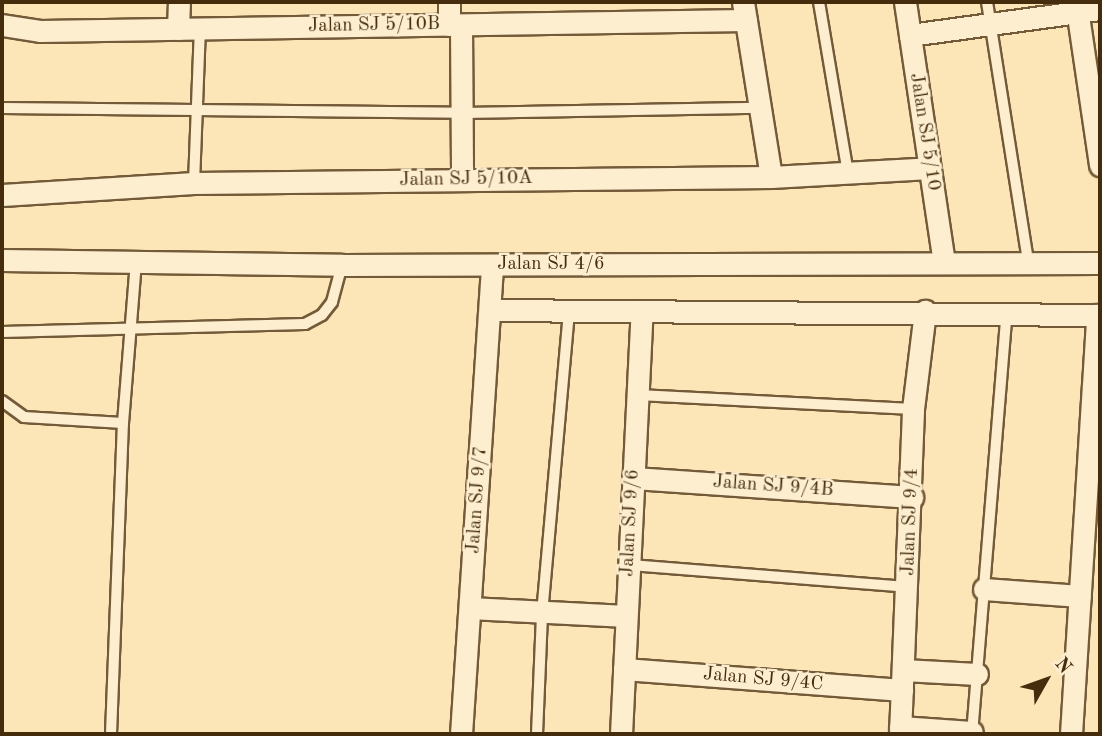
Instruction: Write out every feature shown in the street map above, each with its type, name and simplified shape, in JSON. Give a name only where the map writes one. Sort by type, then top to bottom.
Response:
[{"type":"street","points":[[178,29],[179,2]]},
{"type":"street","points":[[449,2],[455,25],[462,113],[462,180]]},
{"type":"street","name":"Jalan SJ 5/10","points":[[905,2],[944,262]]},
{"type":"street","points":[[910,35],[991,24],[1076,7],[1100,9]]},
{"type":"street","points":[[1076,7],[1100,165]]},
{"type":"street","points":[[745,11],[771,177]]},
{"type":"street","name":"Jalan SJ 5/10B","points":[[2,25],[40,32],[455,25],[745,11]]},
{"type":"street","name":"Jalan SJ 5/10A","points":[[2,195],[194,183],[771,177],[930,168]]},
{"type":"street","name":"Jalan SJ 4/6","points":[[2,260],[342,265],[1100,262]]},
{"type":"street","name":"Jalan SJ 9/7","points":[[461,734],[492,265]]},
{"type":"street","points":[[491,310],[925,311],[1006,316],[1099,315],[1087,592],[1071,734]]},
{"type":"street","name":"Jalan SJ 9/4","points":[[900,731],[912,497],[913,410],[925,311]]},
{"type":"street","name":"Jalan SJ 9/6","points":[[621,734],[642,312]]},
{"type":"street","name":"Jalan SJ 9/4B","points":[[634,478],[912,497]]},
{"type":"street","points":[[984,589],[1087,592]]},
{"type":"street","points":[[470,608],[542,614],[626,616]]},
{"type":"street","name":"Jalan SJ 9/4C","points":[[624,668],[903,680],[977,674]]},
{"type":"street","points":[[900,731],[972,733]]},
{"type":"lane","points":[[819,2],[848,173]]},
{"type":"lane","points":[[988,2],[1028,262]]},
{"type":"lane","points":[[194,183],[200,110],[201,29]]},
{"type":"lane","points":[[2,108],[462,113],[760,108]]},
{"type":"lane","points":[[110,734],[123,423],[136,261]]},
{"type":"lane","points":[[2,332],[132,331],[305,324],[322,315],[332,302],[342,265]]},
{"type":"lane","points":[[537,734],[542,614],[569,311]]},
{"type":"lane","points":[[972,733],[1006,316]]},
{"type":"lane","points":[[638,395],[913,410]]},
{"type":"lane","points":[[2,401],[24,418],[123,423]]},
{"type":"lane","points":[[629,565],[908,587]]}]
